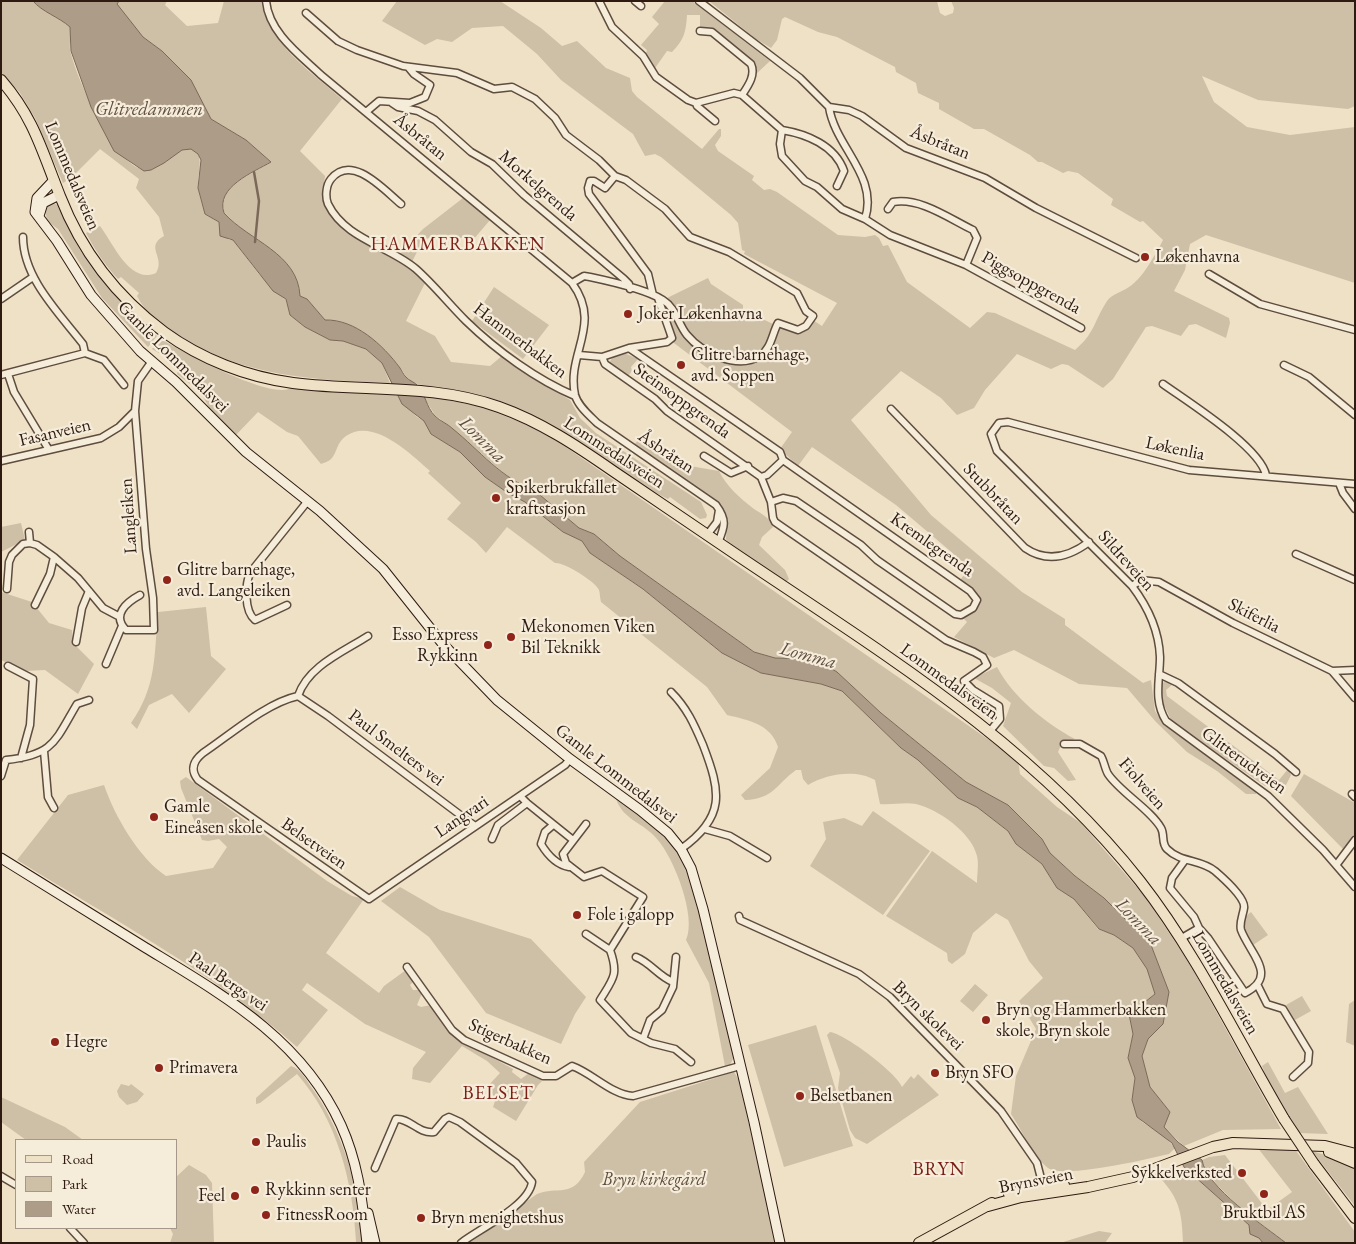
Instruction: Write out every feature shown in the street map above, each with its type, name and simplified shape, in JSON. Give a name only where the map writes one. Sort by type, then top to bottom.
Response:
[{"type":"main road","name":"Lommedalsveien","points":[[1,80],[33,126],[59,195],[78,236],[95,262],[127,300],[166,333],[201,354],[236,369],[274,380],[323,385],[406,388],[475,400],[521,416],[559,436],[707,535],[914,677],[1010,747],[1068,799],[1122,860],[1158,905],[1180,939],[1284,1120],[1314,1164],[1355,1218]]},
{"type":"main road","name":"Brynsveien","points":[[918,1243],[1012,1193],[1090,1186],[1134,1177],[1218,1146],[1249,1142],[1311,1146]]},
{"type":"main road","points":[[1311,1146],[1325,1146],[1355,1154]]},
{"type":"main road","points":[[1311,1146],[1355,1163]]},
{"type":"street","name":"Åsbråtan","points":[[266,1],[272,20],[290,47],[572,282],[584,302],[586,313],[579,355],[576,396],[582,409],[597,423],[706,496],[719,510]]},
{"type":"street","points":[[598,1],[612,26],[642,56],[650,69],[665,85],[696,103],[697,106],[715,120]]},
{"type":"street","points":[[635,1],[641,6]]},
{"type":"street","points":[[699,1],[800,78],[829,107],[833,124],[868,190],[865,219]]},
{"type":"street","points":[[306,13],[338,41],[357,50],[409,68],[450,72],[494,89],[512,87],[535,98],[555,118],[566,136],[599,160],[615,176],[626,180],[666,209],[681,228],[695,240],[726,251],[797,293],[806,311],[813,316],[806,326],[798,330],[778,323],[767,348],[760,356],[737,362],[709,351],[686,334],[671,307],[655,296],[590,277],[584,276],[572,282]]},
{"type":"street","points":[[700,31],[712,32],[752,64],[754,69],[751,79],[742,95]]},
{"type":"street","points":[[366,112],[379,101],[392,103],[417,102],[429,93],[430,85],[409,68]]},
{"type":"street","points":[[696,103],[734,93],[742,95],[782,130],[807,135],[815,139],[840,161],[844,171],[837,186]]},
{"type":"street","name":"Morkelgrenda","points":[[392,103],[398,107],[418,111],[435,120],[470,152],[492,164],[524,195],[624,278],[629,284],[630,289]]},
{"type":"street","name":"Åsbråtan","points":[[829,107],[849,110],[862,116],[906,148],[984,178],[1036,208],[1136,258]]},
{"type":"street","name":"Piggsoppgrenda","points":[[782,130],[780,144],[782,156],[800,177],[817,187],[842,209],[865,219],[890,235],[966,265],[1081,328]]},
{"type":"street","name":"Hammerbakken","points":[[401,204],[375,182],[354,171],[345,169],[335,174],[329,181],[327,189],[328,204],[360,237],[409,264],[491,342],[552,385],[576,396]]},
{"type":"street","points":[[615,176],[605,188],[594,181],[590,181],[589,194],[648,274],[655,296]]},
{"type":"street","points":[[39,216],[34,210],[37,198],[54,180]]},
{"type":"street","points":[[39,216],[43,203],[59,195]]},
{"type":"street","name":"Piggsoppgrenda","points":[[888,209],[894,202],[902,200],[921,206],[973,230],[977,238],[966,265]]},
{"type":"street","name":"Gamle Lommedalsvei","points":[[39,216],[90,295],[121,332],[176,382],[240,446],[383,568],[433,633],[471,676],[511,713],[658,824],[681,850],[691,868],[699,895],[780,1243]]},
{"type":"street","points":[[23,237],[23,252],[34,277],[83,344],[86,353]]},
{"type":"street","points":[[1210,274],[1260,304],[1355,330]]},
{"type":"street","points":[[1,300],[34,277]]},
{"type":"street","name":"Steinsoppgrenda","points":[[579,355],[602,357],[629,348],[667,342],[672,338],[655,296]]},
{"type":"street","name":"Steinsoppgrenda","points":[[629,348],[780,452],[783,460]]},
{"type":"street","points":[[49,450],[5,374],[86,353],[104,360],[124,385]]},
{"type":"street","name":"Steinsoppgrenda","points":[[602,357],[605,364],[655,399],[667,411],[748,466],[760,477]]},
{"type":"street","name":"Langleiken","points":[[122,626],[126,630],[131,631],[154,630],[155,626],[154,598],[146,549],[135,411],[138,381],[152,361]]},
{"type":"street","points":[[1284,365],[1309,377],[1355,415]]},
{"type":"street","points":[[1164,384],[1224,426],[1260,461],[1266,475]]},
{"type":"street","name":"Stubbråtan","points":[[891,408],[1025,548],[1042,557],[1055,558],[1077,551],[1089,542]]},
{"type":"street","name":"Fasanveien","points":[[1,461],[101,438],[119,427],[135,411]]},
{"type":"street","name":"Løkenlia","points":[[994,426],[1002,421],[1008,422],[1189,470],[1355,484]]},
{"type":"street","name":"Sildreveien","points":[[994,426],[992,439],[997,451],[1132,586],[1148,608],[1158,641],[1159,674]]},
{"type":"street","name":"Steinsoppgrenda","points":[[704,456],[730,474],[748,466]]},
{"type":"street","points":[[783,460],[767,475],[760,477],[771,502],[775,522],[940,636],[983,657],[987,665],[964,681],[972,690],[999,706],[1000,719],[990,732]]},
{"type":"street","name":"Kremlegrenda","points":[[771,502],[783,498],[796,501],[861,545],[877,560],[955,614],[961,615],[973,608],[977,600],[970,591],[783,460]]},
{"type":"street","points":[[1339,483],[1343,493],[1355,509]]},
{"type":"street","points":[[287,605],[255,620],[250,616],[248,609],[247,580],[250,573],[307,502]]},
{"type":"street","points":[[707,535],[717,522],[719,510]]},
{"type":"street","points":[[718,543],[724,525],[724,516],[719,510]]},
{"type":"street","points":[[29,532],[30,543]]},
{"type":"street","points":[[7,589],[9,562],[12,555],[24,544],[30,543],[37,545],[54,557],[78,578],[103,608],[120,617]]},
{"type":"street","points":[[1296,554],[1355,580]]},
{"type":"street","points":[[35,605],[50,574],[54,557]]},
{"type":"street","name":"Skiferlia","points":[[1132,586],[1141,580],[1160,582],[1233,623],[1332,671],[1355,698]]},
{"type":"street","points":[[76,642],[82,608],[89,591]]},
{"type":"street","points":[[106,664],[122,626],[120,617],[126,604],[140,595]]},
{"type":"street","points":[[298,696],[308,676],[325,662],[368,636]]},
{"type":"street","points":[[8,666],[33,679],[30,725],[21,758]]},
{"type":"street","points":[[1332,671],[1355,670]]},
{"type":"street","points":[[1159,674],[1178,683],[1275,754],[1296,772]]},
{"type":"street","name":"Glitterudveien","points":[[1159,674],[1157,698],[1166,721],[1184,736],[1234,769],[1268,796],[1336,864],[1355,887]]},
{"type":"street","points":[[671,692],[692,717],[711,766],[718,791],[713,813],[705,828],[698,838],[681,850]]},
{"type":"street","name":"Belsetveien","points":[[298,696],[276,705],[196,758],[194,764],[195,776],[339,880],[369,899]]},
{"type":"street","name":"Paul Smelters vei","points":[[298,696],[328,716],[475,826]]},
{"type":"street","points":[[1,776],[6,760],[21,758],[44,751],[60,735],[77,704],[89,700]]},
{"type":"street","name":"Fiolveien","points":[[1064,744],[1080,744],[1101,756],[1108,774],[1160,827],[1165,846],[1176,856],[1208,865],[1241,897],[1245,905],[1241,929],[1261,973],[1261,981],[1258,986]]},
{"type":"street","points":[[44,751],[48,797],[54,808]]},
{"type":"street","name":"Langvari","points":[[369,899],[520,796],[570,759]]},
{"type":"street","points":[[520,796],[573,840]]},
{"type":"street","points":[[492,840],[498,825],[527,803]]},
{"type":"street","points":[[569,867],[564,854],[586,824]]},
{"type":"street","points":[[553,825],[545,832],[541,844],[548,855],[562,866],[569,867],[584,877],[602,871],[643,897],[610,950]]},
{"type":"street","points":[[705,828],[730,836],[767,858]]},
{"type":"street","points":[[1336,864],[1355,840]]},
{"type":"street","name":"Paal Bergs vei","points":[[1,858],[239,1006],[276,1036],[311,1075],[334,1110],[350,1146],[375,1243]]},
{"type":"street","points":[[1186,860],[1172,878],[1170,888],[1194,917],[1199,928],[1208,938],[1244,993],[1258,986],[1267,1004],[1283,1010],[1309,1052],[1308,1063],[1293,1076]]},
{"type":"street","name":"Bryn skolevei","points":[[739,916],[740,920],[859,974],[890,997],[1001,1112],[1037,1163],[1044,1190]]},
{"type":"street","points":[[1180,939],[1199,928]]},
{"type":"street","points":[[586,934],[610,950],[615,965],[615,977],[600,1000],[630,1033],[675,1049],[692,1062]]},
{"type":"street","points":[[636,957],[649,963],[663,978],[673,982]]},
{"type":"street","points":[[643,1039],[650,1020],[665,1006],[673,982],[676,957]]},
{"type":"street","name":"Stigerbakken","points":[[406,966],[456,1034],[486,1051],[543,1076],[556,1076],[572,1066],[586,1071],[623,1095],[633,1096],[740,1066]]},
{"type":"street","points":[[375,1168],[396,1119],[403,1119],[428,1133],[434,1132],[449,1117],[460,1122],[523,1169],[532,1182],[528,1194],[518,1204],[460,1243]]},
{"type":"street","points":[[1,1176],[15,1184]]},
{"type":"street","name":"Paal Bergs vei","points":[[363,1199],[367,1243]]},
{"type":"street","points":[[71,1229],[84,1243]]},
{"type":"green space","points":[[1,1],[33,1],[70,27],[70,50],[79,79],[87,96],[115,146],[136,167],[151,170],[184,149],[191,148],[196,150],[200,160],[198,188],[205,214],[219,222],[229,240],[233,240],[259,274],[286,300],[290,315],[305,327],[330,340],[343,341],[366,349],[382,363],[390,383],[307,378],[253,368],[202,349],[160,323],[149,313],[137,296],[139,293],[121,277],[118,279],[113,274],[100,257],[86,233],[100,226],[130,268],[138,273],[147,275],[156,273],[158,267],[159,262],[155,248],[158,240],[164,236],[159,217],[136,188],[139,179],[100,149],[71,178],[63,183],[35,118],[20,93],[1,72]]},
{"type":"green space","points":[[119,1],[167,1],[165,5],[187,26],[218,23],[224,1],[261,1],[273,31],[282,44],[342,99],[300,151],[325,176],[323,195],[326,207],[363,241],[408,268],[425,283],[406,321],[435,336],[451,362],[490,366],[503,355],[534,379],[570,400],[580,418],[596,433],[701,502],[707,515],[706,518],[700,519],[670,497],[668,499],[654,492],[548,423],[503,402],[483,396],[412,383],[390,356],[366,334],[347,324],[325,320],[307,299],[300,296],[297,282],[291,269],[270,249],[234,222],[224,212],[223,203],[225,195],[230,188],[246,176],[271,162],[246,140],[211,119],[179,68],[162,51],[143,37],[116,4]]},
{"type":"green space","points":[[397,1],[500,1],[541,28],[562,46],[577,41],[606,68],[630,78],[632,91],[637,97],[702,149],[721,129],[721,136],[715,145],[718,151],[754,176],[752,180],[764,190],[770,189],[777,192],[838,235],[865,237],[875,235],[883,246],[888,245],[907,282],[970,328],[987,312],[995,313],[1075,350],[1087,338],[1107,301],[1139,278],[1163,240],[1143,221],[1140,222],[1111,205],[1113,199],[1078,173],[1068,171],[1063,173],[1042,162],[1038,162],[1030,155],[984,129],[974,129],[939,109],[939,103],[918,93],[916,83],[896,72],[895,67],[837,37],[818,32],[785,17],[782,19],[777,40],[771,48],[756,39],[709,1],[937,1],[940,13],[945,16],[953,13],[954,8],[951,1],[1355,1],[1355,106],[1348,109],[1258,100],[1202,76],[1214,102],[1247,127],[1290,135],[1355,127],[1355,283],[1206,235],[1190,244],[1185,270],[1174,291],[1229,318],[1230,323],[1226,338],[1196,324],[1189,325],[1181,336],[1152,326],[1146,327],[1113,379],[1103,388],[1068,365],[1062,364],[1051,369],[1017,354],[985,390],[974,408],[957,415],[941,398],[901,371],[851,420],[931,515],[1022,592],[1065,619],[1065,625],[1143,683],[1151,680],[1155,711],[1164,725],[1256,791],[1256,794],[1246,794],[1217,771],[1187,752],[1156,722],[1127,688],[1079,684],[1014,650],[994,658],[954,637],[967,622],[963,618],[970,615],[980,602],[977,594],[959,582],[969,567],[896,505],[812,447],[798,466],[780,449],[792,432],[666,337],[667,298],[708,278],[711,284],[743,305],[743,310],[784,329],[802,332],[813,320],[822,326],[837,303],[744,254],[745,251],[742,250],[738,223],[731,215],[661,157],[655,154],[645,156],[633,134],[561,80],[537,54],[503,26],[472,28],[452,42],[437,39],[425,45],[382,21]]},
{"type":"green space","points":[[665,1],[692,1],[770,61],[755,75],[755,66],[740,52],[700,29],[700,15],[687,15],[682,40],[672,52],[667,51],[653,71],[645,57],[647,50],[641,45],[659,24],[652,17]]},
{"type":"green space","points":[[463,198],[490,220],[473,240],[467,235],[453,242],[445,237],[433,236],[423,243],[412,262],[400,254],[423,229]]},
{"type":"green space","points":[[53,203],[58,205],[80,250],[97,274],[157,336],[148,347],[102,298],[58,229],[47,221],[45,208]]},
{"type":"green space","points":[[494,287],[549,325],[523,359],[472,321]]},
{"type":"green space","points":[[161,339],[226,373],[265,387],[280,390],[291,388],[395,393],[417,417],[424,421],[431,434],[460,452],[485,477],[525,502],[563,532],[582,541],[590,553],[643,589],[722,653],[761,673],[821,684],[842,691],[901,748],[918,760],[958,798],[977,807],[1008,831],[1016,844],[1042,864],[1058,888],[1074,899],[1098,929],[1114,935],[1133,948],[1147,969],[1155,994],[1129,1014],[1133,1034],[1128,1058],[1135,1078],[1132,1100],[1142,1122],[1162,1134],[1175,1148],[1169,1154],[1143,1160],[1087,1170],[1070,1171],[1057,1171],[1048,1168],[1033,1150],[1011,1114],[1016,1076],[1036,1029],[1019,1001],[1043,978],[1029,961],[1008,920],[996,913],[973,933],[965,954],[952,964],[948,961],[947,953],[886,916],[932,851],[977,883],[978,859],[974,847],[953,823],[934,811],[916,804],[880,804],[875,780],[850,774],[824,778],[808,785],[803,779],[801,770],[796,770],[769,794],[745,800],[741,795],[770,768],[778,747],[775,739],[758,724],[727,715],[707,687],[601,602],[599,590],[586,577],[572,569],[555,563],[507,527],[486,553],[476,542],[447,519],[461,503],[428,473],[430,471],[413,456],[402,447],[379,434],[357,431],[346,436],[341,441],[334,456],[321,464],[298,436],[287,432],[258,412],[236,435],[210,409],[200,392],[177,374],[179,368],[176,363],[152,349]]},
{"type":"green space","points":[[624,353],[638,359],[631,367],[632,371],[628,376],[609,363],[614,355]]},
{"type":"green space","points":[[422,395],[482,407],[530,426],[560,443],[1018,760],[1020,774],[1057,807],[1081,823],[1146,898],[1191,966],[1281,1129],[1223,1130],[1184,1146],[1164,1127],[1170,1112],[1150,1087],[1142,1056],[1148,1039],[1163,1024],[1169,992],[1151,945],[1104,898],[1075,876],[1050,853],[1042,839],[1008,805],[966,782],[881,713],[837,672],[806,659],[774,658],[754,652],[620,556],[594,534],[579,528],[540,495],[508,477],[435,415]]},
{"type":"green space","points":[[639,439],[684,465],[719,471],[734,492],[765,516],[771,523],[773,527],[762,537],[759,545],[785,570],[789,579],[786,582],[728,542],[726,539],[725,517],[721,504],[634,445]]},
{"type":"green space","points":[[21,523],[25,540],[1,552],[1,527]]},
{"type":"green space","points":[[1,592],[32,602],[49,623],[72,630],[73,643],[94,664],[78,694],[45,670],[25,671],[1,660]]},
{"type":"green space","points":[[206,607],[211,656],[226,669],[189,713],[172,694],[149,705],[137,729],[131,723],[146,696],[150,683],[155,657],[158,612]]},
{"type":"green space","points":[[997,667],[1021,699],[1041,717],[1075,739],[1062,743],[1058,752],[1076,780],[1068,781],[1054,768],[1044,766],[1003,726],[1011,703],[992,688],[974,678]]},
{"type":"green space","points":[[1167,681],[1173,684],[1166,690],[1167,696],[1279,780],[1288,769],[1291,775],[1286,785],[1268,783],[1265,786],[1172,722],[1161,699],[1162,683]]},
{"type":"green space","points":[[1304,774],[1355,803],[1355,834],[1343,849],[1291,796]]},
{"type":"green space","points":[[186,777],[327,881],[352,896],[364,899],[326,953],[379,993],[384,986],[406,970],[414,981],[410,985],[413,990],[419,990],[422,993],[417,1005],[421,1007],[431,1005],[459,1039],[513,1069],[512,1072],[521,1079],[529,1073],[545,1078],[538,1085],[516,1121],[493,1107],[496,1098],[486,1088],[500,1073],[487,1061],[462,1046],[430,1083],[412,1079],[413,1068],[426,1052],[365,1024],[307,983],[302,990],[328,1010],[297,1047],[265,1020],[197,971],[17,860],[68,795],[104,785],[121,823],[137,848],[146,859],[166,876],[213,868],[227,847],[219,839],[202,840],[181,788],[180,781]]},
{"type":"green space","points":[[616,799],[658,830],[673,846],[685,864],[696,898],[734,1057],[730,1065],[725,1066],[709,983],[686,940],[689,930],[688,917],[677,873],[657,839],[652,833],[629,817],[619,806]]},
{"type":"green space","points":[[873,811],[930,851],[883,915],[810,866],[826,839],[823,822],[844,818],[862,826]]},
{"type":"green space","points":[[400,887],[440,910],[531,939],[586,997],[575,1014],[561,1044],[486,1013],[429,937],[381,901]]},
{"type":"green space","points":[[1251,912],[1268,935],[1253,945],[1243,928],[1246,916]]},
{"type":"green space","points":[[975,984],[988,995],[973,1012],[960,1001]]},
{"type":"green space","points":[[1302,996],[1311,1011],[1295,1020],[1286,1005]]},
{"type":"green space","points":[[1355,1000],[1355,1046],[1346,1042],[1349,1004]]},
{"type":"green space","name":"Belsetbanen","points":[[816,1025],[853,1146],[784,1167],[748,1045]]},
{"type":"green space","points":[[830,1032],[847,1039],[870,1055],[891,1073],[902,1087],[911,1076],[914,1079],[918,1074],[939,1095],[867,1144],[855,1138],[850,1130],[838,1088],[840,1073],[827,1035]]},
{"type":"green space","points":[[1268,1062],[1285,1093],[1298,1087],[1328,1134],[1298,1133],[1267,1079],[1262,1066]]},
{"type":"green space","points":[[291,1066],[300,1072],[312,1088],[332,1122],[340,1141],[348,1162],[359,1204],[361,1243],[353,1243],[356,1242],[351,1197],[347,1174],[340,1152],[323,1111],[311,1092],[297,1074],[260,1103],[256,1104],[256,1098]]},
{"type":"green space","name":"Bryn kirkegård","points":[[734,1072],[739,1080],[776,1243],[468,1243],[537,1194],[564,1190],[575,1185],[585,1172],[584,1162],[640,1102]]},
{"type":"green space","points":[[121,1084],[129,1086],[131,1084],[144,1094],[137,1102],[127,1105],[119,1097],[117,1091]]},
{"type":"green space","points":[[1,1097],[65,1127],[82,1139],[25,1139],[1,1122]]},
{"type":"green space","points":[[1257,1147],[1294,1148],[1355,1232],[1355,1243],[1286,1243],[1240,1208],[1217,1185],[1203,1166],[1202,1160],[1225,1155],[1267,1210],[1292,1192]]},
{"type":"green space","points":[[1312,1151],[1341,1160],[1355,1168],[1355,1206]]},
{"type":"green space","points":[[189,1165],[206,1175],[212,1183],[214,1243],[170,1243],[173,1234],[170,1229],[178,1229],[178,1175]]},
{"type":"green space","points":[[1184,1167],[1249,1225],[1263,1243],[1183,1243],[1179,1208],[1172,1193],[1160,1178]]},
{"type":"green space","points":[[1099,1231],[1112,1233],[1105,1243],[1060,1243]]},
{"type":"water","name":"Glitredammen","points":[[33,1],[119,1],[117,4],[143,37],[162,51],[191,80],[211,119],[246,140],[271,162],[246,176],[230,188],[225,195],[224,213],[234,223],[282,258],[291,269],[297,281],[300,296],[307,299],[325,320],[347,324],[377,342],[393,359],[404,375],[417,385],[435,416],[451,427],[491,463],[512,479],[534,490],[579,528],[594,534],[620,556],[754,652],[775,658],[806,659],[820,662],[837,672],[881,713],[966,782],[1008,805],[1042,839],[1050,853],[1075,876],[1104,898],[1151,945],[1169,992],[1163,1024],[1148,1039],[1142,1056],[1150,1087],[1170,1112],[1164,1127],[1178,1142],[1202,1160],[1206,1171],[1225,1194],[1286,1243],[1263,1243],[1259,1238],[1250,1234],[1249,1225],[1184,1167],[1172,1143],[1137,1117],[1132,1100],[1135,1078],[1128,1058],[1133,1034],[1129,1014],[1134,1007],[1140,1006],[1155,994],[1147,969],[1133,948],[1114,935],[1099,929],[1074,899],[1057,888],[1042,864],[1016,844],[1008,831],[977,807],[958,798],[918,760],[901,748],[842,691],[821,684],[761,673],[722,653],[643,589],[590,553],[582,541],[563,532],[525,502],[485,477],[460,452],[431,434],[424,421],[402,404],[382,363],[366,349],[343,341],[330,340],[305,327],[290,315],[286,299],[273,291],[233,240],[220,236],[219,222],[205,214],[198,188],[201,160],[198,154],[191,149],[182,150],[164,163],[151,170],[144,171],[114,151],[91,107],[71,51],[70,27]]},
{"type":"waterway","points":[[254,172],[259,201],[255,242]]},
{"type":"place","name":"Løkenhavna","points":[[1145,257]]},
{"type":"place","name":"Joker Løkenhavna","points":[[628,314]]},
{"type":"place","name":"Glitre barnehage, avd. Soppen","points":[[681,365]]},
{"type":"place","name":"Spikerbrukfallet kraftstasjon","points":[[496,498]]},
{"type":"place","name":"Glitre barnehage, avd. Langeleiken","points":[[167,580]]},
{"type":"place","name":"Mekonomen Viken Bil Teknikk","points":[[511,637]]},
{"type":"place","name":"Esso Express Rykkinn","points":[[488,645]]},
{"type":"place","name":"Gamle Eineåsen skole","points":[[154,817]]},
{"type":"place","name":"Fole i galopp","points":[[577,915]]},
{"type":"place","name":"Bryn og Hammerbakken skole, Bryn skole","points":[[986,1020]]},
{"type":"place","name":"Hegre","points":[[55,1042]]},
{"type":"place","name":"Primavera","points":[[159,1068]]},
{"type":"place","name":"Bryn SFO","points":[[935,1073]]},
{"type":"place","name":"Belsetbanen","points":[[800,1096]]},
{"type":"place","name":"Paulis","points":[[256,1142]]},
{"type":"place","name":"Sykkelverksted","points":[[1242,1173]]},
{"type":"place","name":"Rykkinn senter","points":[[255,1190]]},
{"type":"place","name":"Bruktbil AS","points":[[1264,1194]]},
{"type":"place","name":"Feel","points":[[235,1196]]},
{"type":"place","name":"FitnessRoom","points":[[266,1215]]},
{"type":"place","name":"Bryn menighetshus","points":[[421,1218]]},
{"type":"district","name":"HAMMERBAKKEN","points":[[458,245]]},
{"type":"district","name":"BELSET","points":[[498,1094]]},
{"type":"district","name":"BRYN","points":[[939,1170]]},
{"type":"water label","name":"Lomma","points":[[482,440]]},
{"type":"water label","name":"Lomma","points":[[808,656]]},
{"type":"water label","name":"Lomma","points":[[1138,922]]}]
